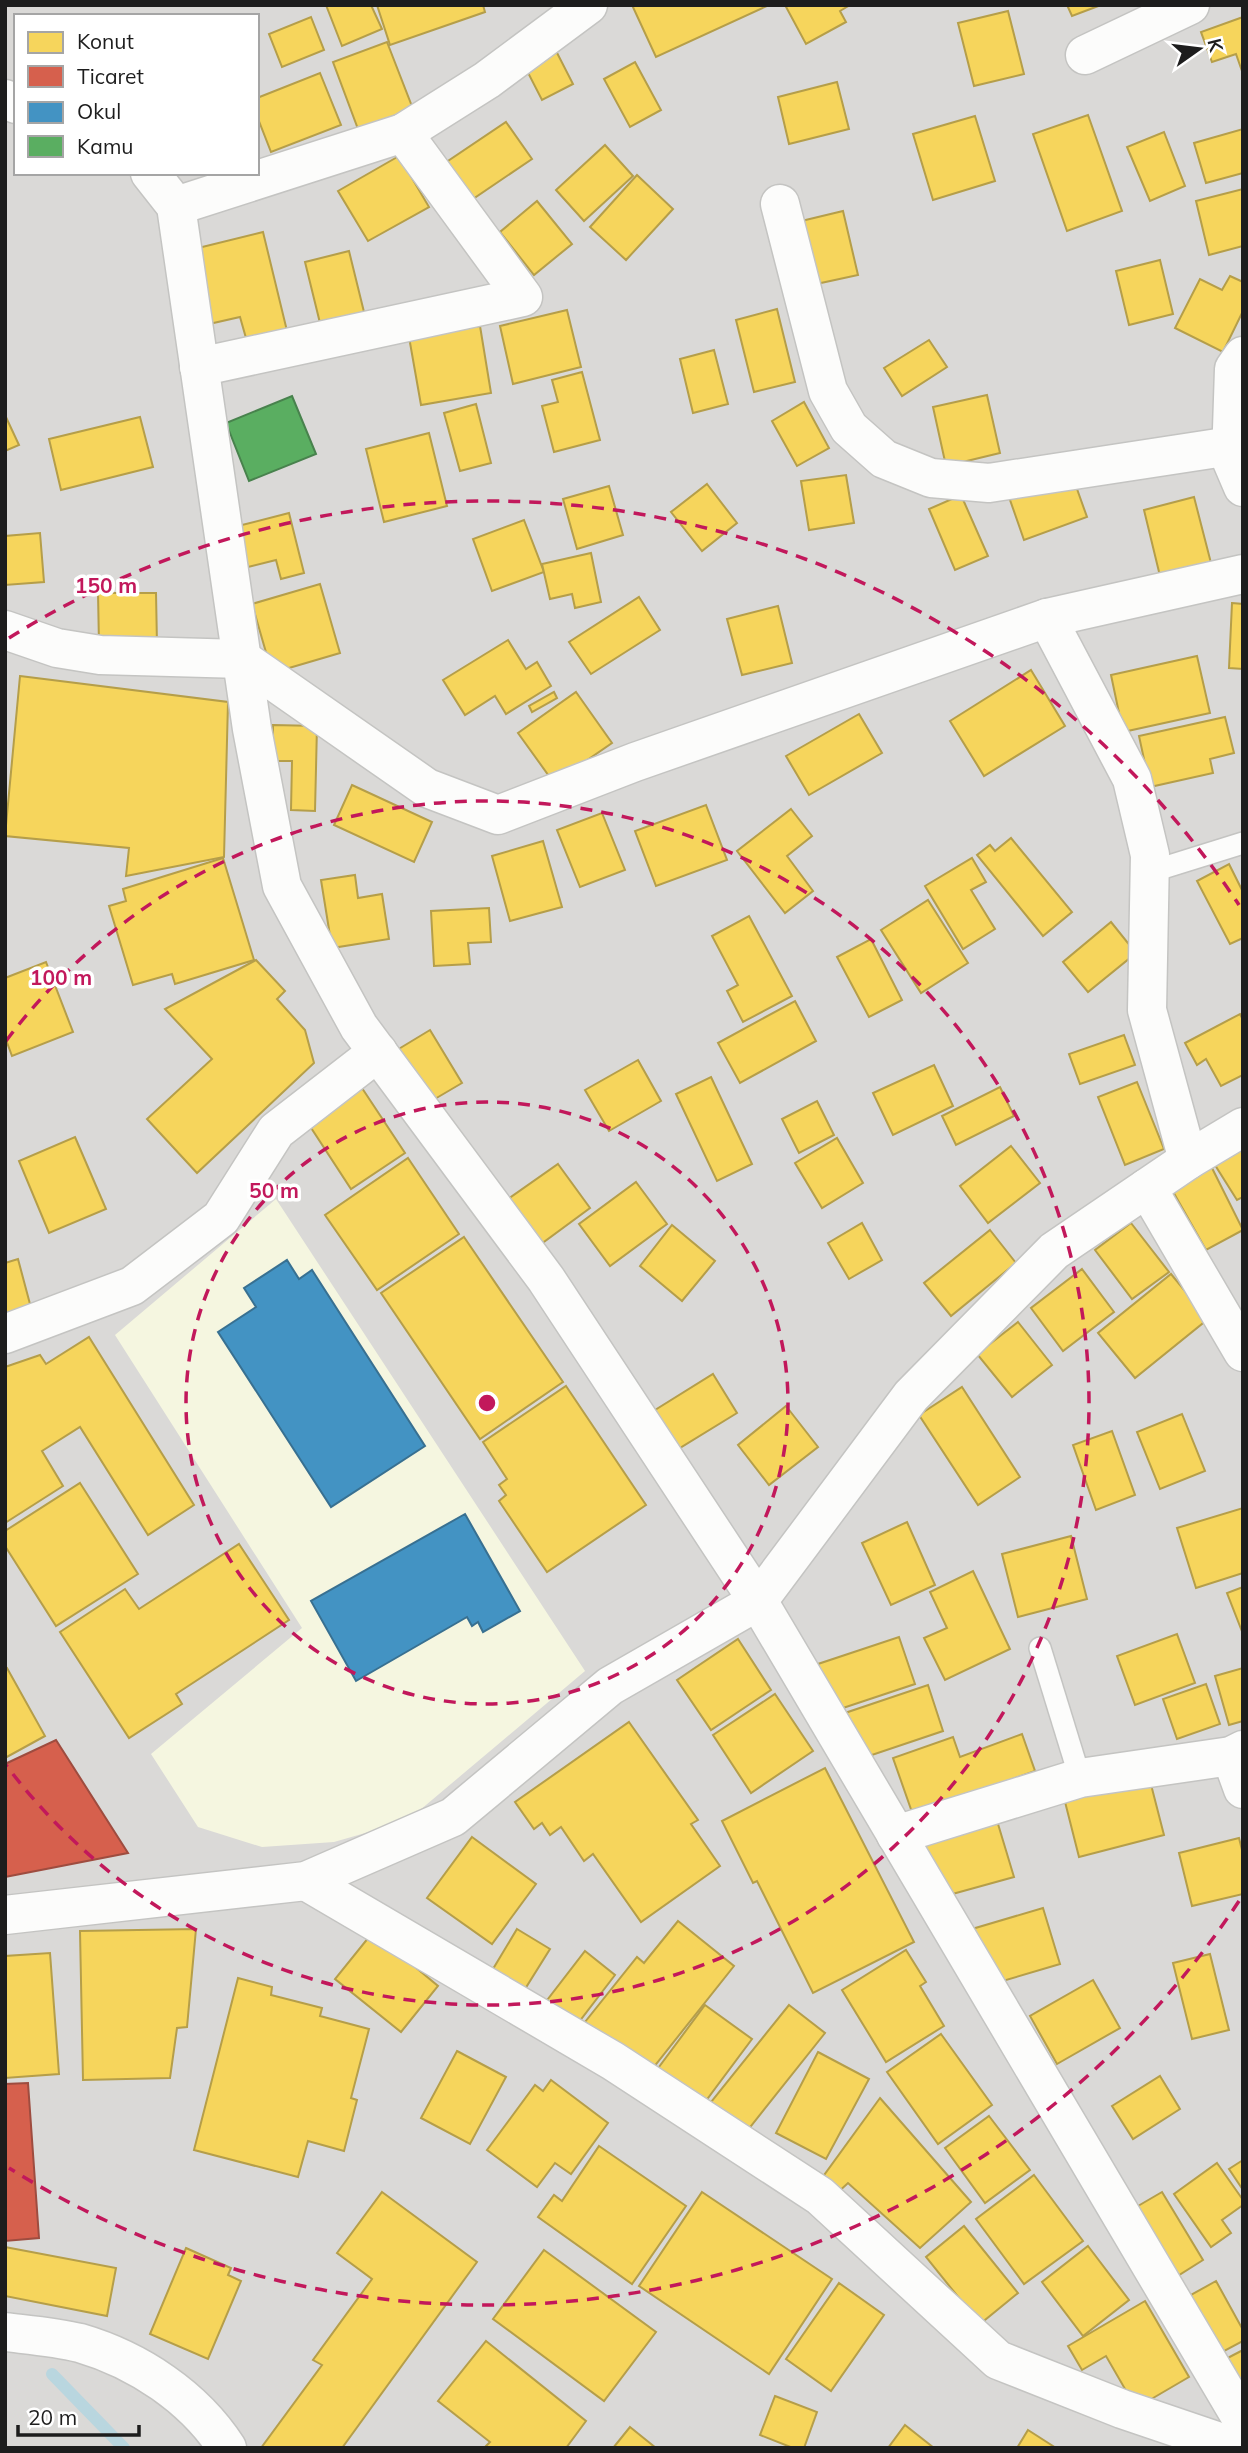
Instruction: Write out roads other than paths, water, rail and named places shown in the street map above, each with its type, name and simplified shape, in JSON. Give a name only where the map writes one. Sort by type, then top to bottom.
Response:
[{"type":"street","points":[[176,206],[403,134],[487,80],[588,5]]},
{"type":"street","points":[[1085,55],[1190,5]]},
{"type":"street","points":[[199,367],[523,297],[403,134]]},
{"type":"street","points":[[152,175],[176,206],[242,659],[282,886],[359,1027],[546,1279],[758,1601],[1243,2421]]},
{"type":"street","points":[[780,204],[828,391],[849,428],[884,459],[931,478],[989,482],[1231,446]]},
{"type":"street","points":[[1243,356],[1234,369],[1231,446],[1231,459],[1243,487]]},
{"type":"street","points":[[5,630],[57,648],[100,655],[242,659],[427,788],[498,815],[635,762],[1047,618],[1243,574]]},
{"type":"street","points":[[1047,618],[1132,779],[1150,855],[1147,1010],[1188,1160]]},
{"type":"street","points":[[5,1334],[132,1286],[144,1277],[221,1218],[276,1131],[378,1052]]},
{"type":"street","points":[[5,1915],[306,1881],[453,1817],[610,1686],[758,1601],[911,1396],[1054,1251],[1188,1160],[1243,1128]]},
{"type":"street","points":[[1147,1188],[1243,1352]]},
{"type":"street","points":[[896,1835],[1080,1778],[1239,1765]]},
{"type":"street","points":[[306,1881],[613,2061],[820,2196],[998,2360],[1122,2409],[1237,2448]]},
{"type":"street","points":[[5,2332],[78,2343],[114,2355],[180,2395],[227,2448]]},
{"type":"lane","points":[[1150,872],[1243,843]]},
{"type":"lane","points":[[1040,1648],[1080,1778]]},
{"type":"waterway","points":[[52,2374],[124,2448]]}]
